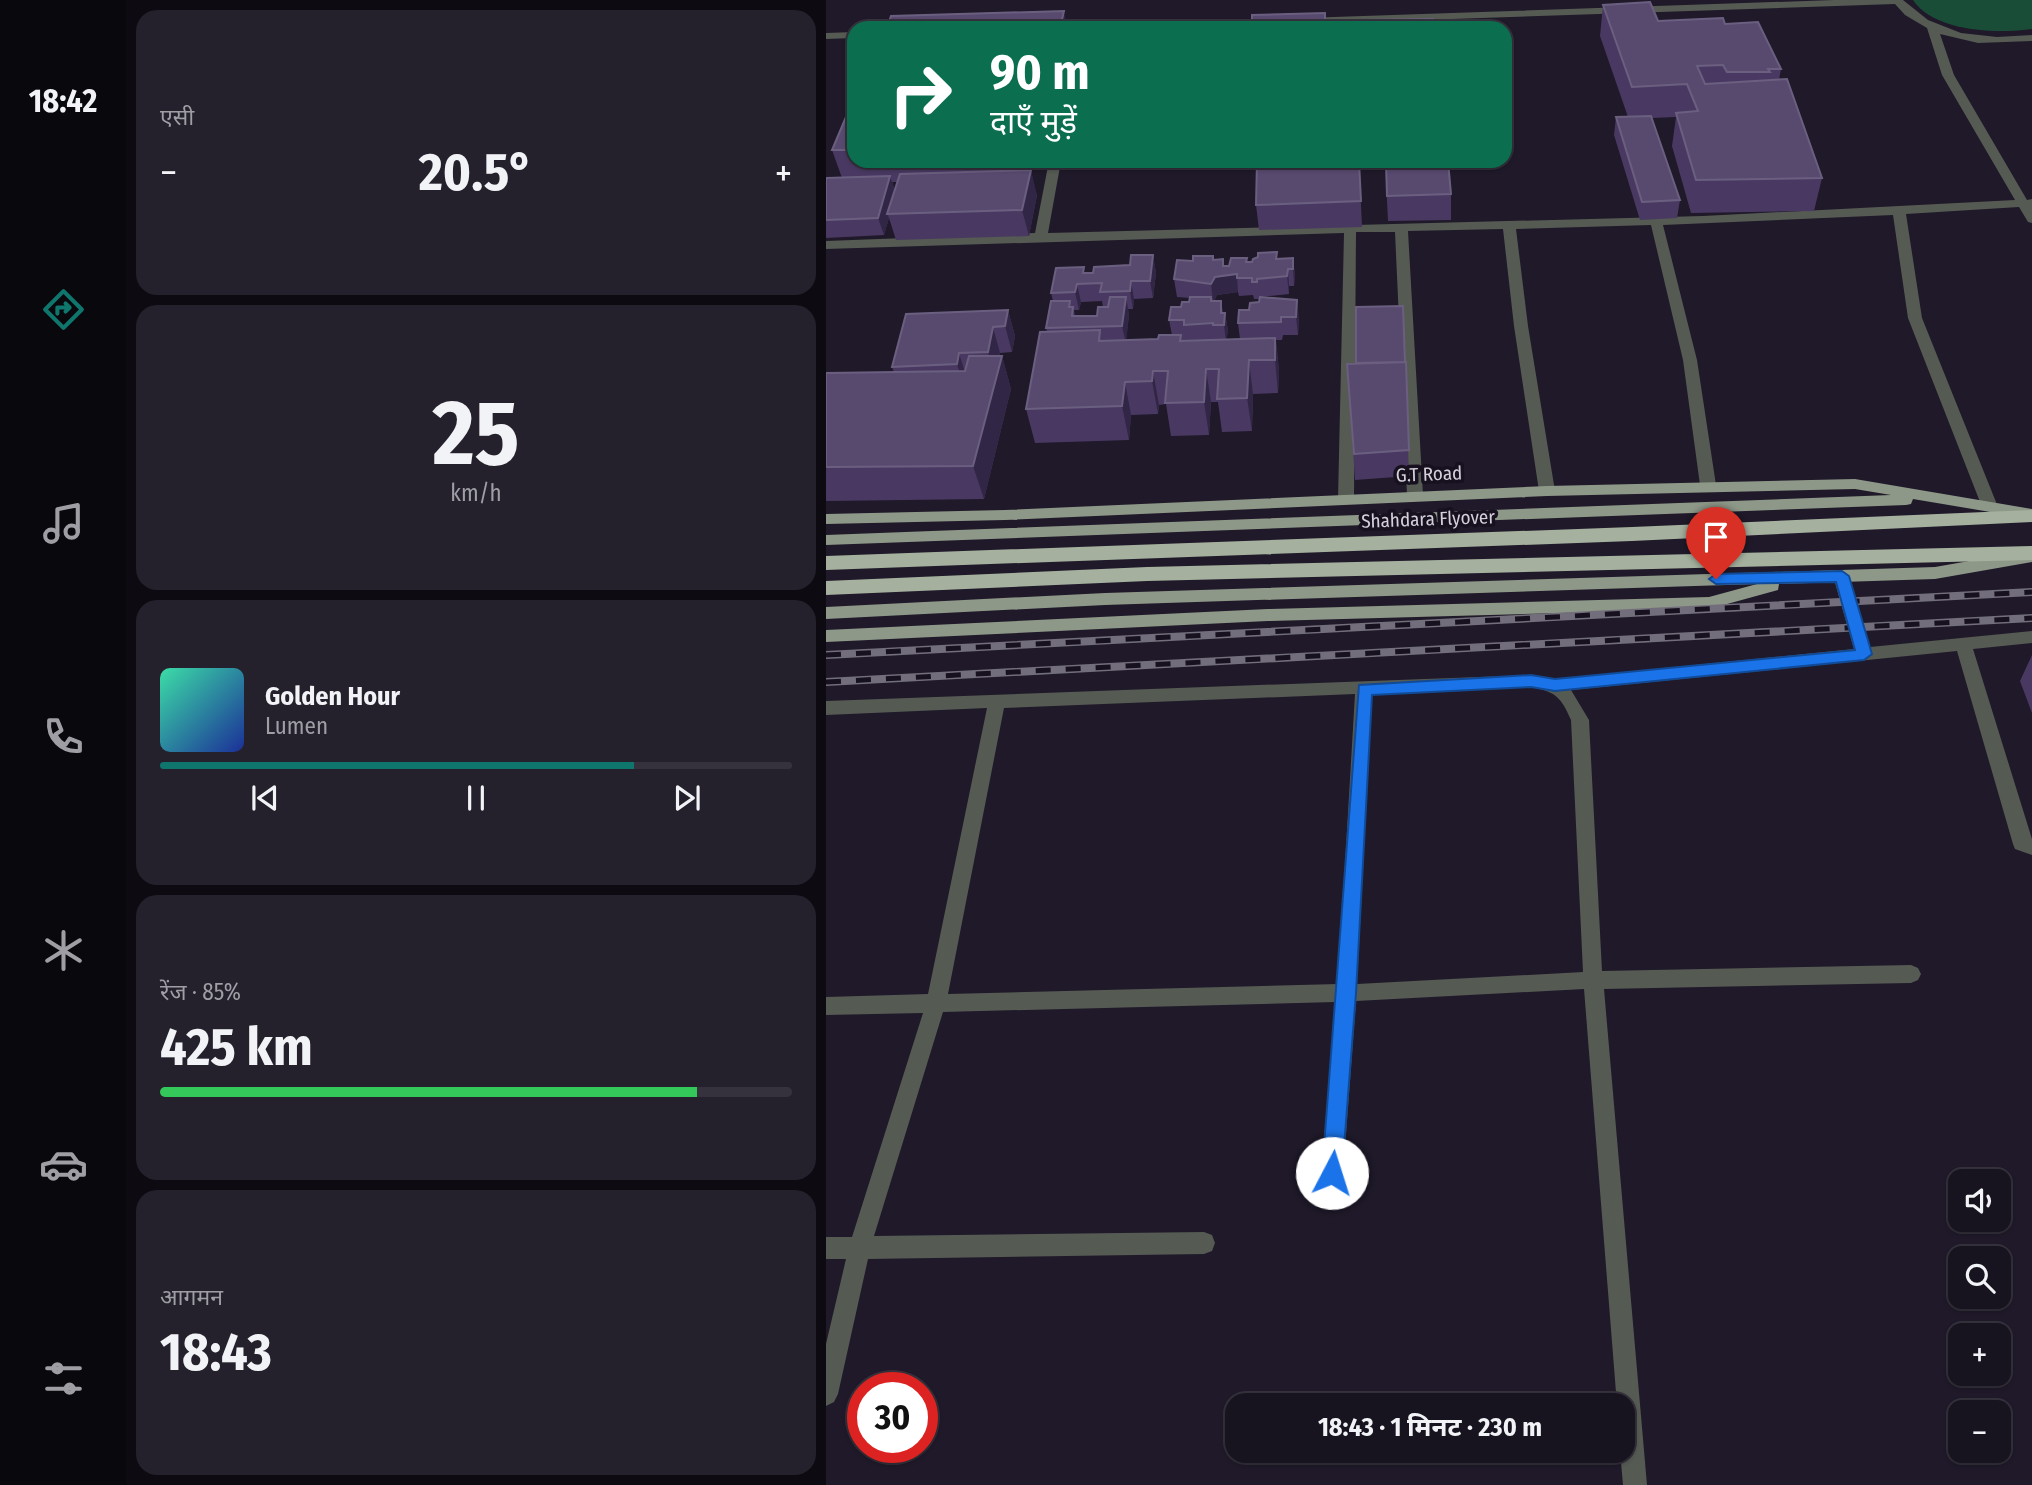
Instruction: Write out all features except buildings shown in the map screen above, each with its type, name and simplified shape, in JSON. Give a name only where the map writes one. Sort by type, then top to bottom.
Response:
[{"type":"highway","name":"Shahdara Flyover","points":[[826,563],[1632,534],[2032,515]]},
{"type":"highway","points":[[826,588],[1161,573],[1633,560],[2032,554]]},
{"type":"main road","name":"G.T Road","points":[[826,519],[1018,514],[1415,495],[1708,485],[1855,484],[2032,515]]},
{"type":"main road","name":"Shahdara Flyover","points":[[826,540],[1941,499]]},
{"type":"main road","points":[[826,613],[1105,599],[1633,580],[1935,573],[2032,554]]},
{"type":"main road","points":[[826,636],[1268,615],[1709,603],[1799,578]]},
{"type":"street","points":[[1294,21],[1897,1],[1910,15],[1960,36],[1991,40],[2032,38]]},
{"type":"street","points":[[1932,26],[1948,75],[2026,203],[2032,219]]},
{"type":"street","points":[[826,36],[847,35]]},
{"type":"street","points":[[1041,237],[1054,168]]},
{"type":"street","points":[[826,244],[1656,221],[1899,212],[2026,203]]},
{"type":"street","points":[[1899,212],[1915,318],[1990,507]]},
{"type":"street","points":[[1656,221],[1690,360],[1708,485]]},
{"type":"street","points":[[1509,224],[1521,326],[1547,491]]},
{"type":"street","points":[[1401,226],[1415,495]]},
{"type":"street","points":[[1346,499],[1350,228]]},
{"type":"street","points":[[1842,576],[1864,654]]},
{"type":"street","points":[[826,708],[1531,681],[1555,685],[2032,637]]},
{"type":"street","points":[[1963,644],[2022,844],[2032,847]]},
{"type":"street","points":[[1555,685],[1570,699],[1580,720],[1593,980],[1635,1485]]},
{"type":"street","points":[[1332,1173],[1347,993],[1364,689]]},
{"type":"street","points":[[826,1394],[860,1246],[936,1003],[997,702]]},
{"type":"street","points":[[826,1006],[1347,993],[1593,980],[1911,974]]},
{"type":"street","points":[[826,1248],[1204,1242]]},
{"type":"green space","points":[[1913,0],[2032,0],[2032,29],[2002,31],[1951,25],[1923,11]]},
{"type":"railway","points":[[826,655],[2032,592]]},
{"type":"railway","points":[[826,682],[2032,618]]},
{"type":"route","points":[[1332,1173],[1347,993],[1364,689],[1531,681],[1555,685],[1864,654],[1842,576],[1716,579]]}]
